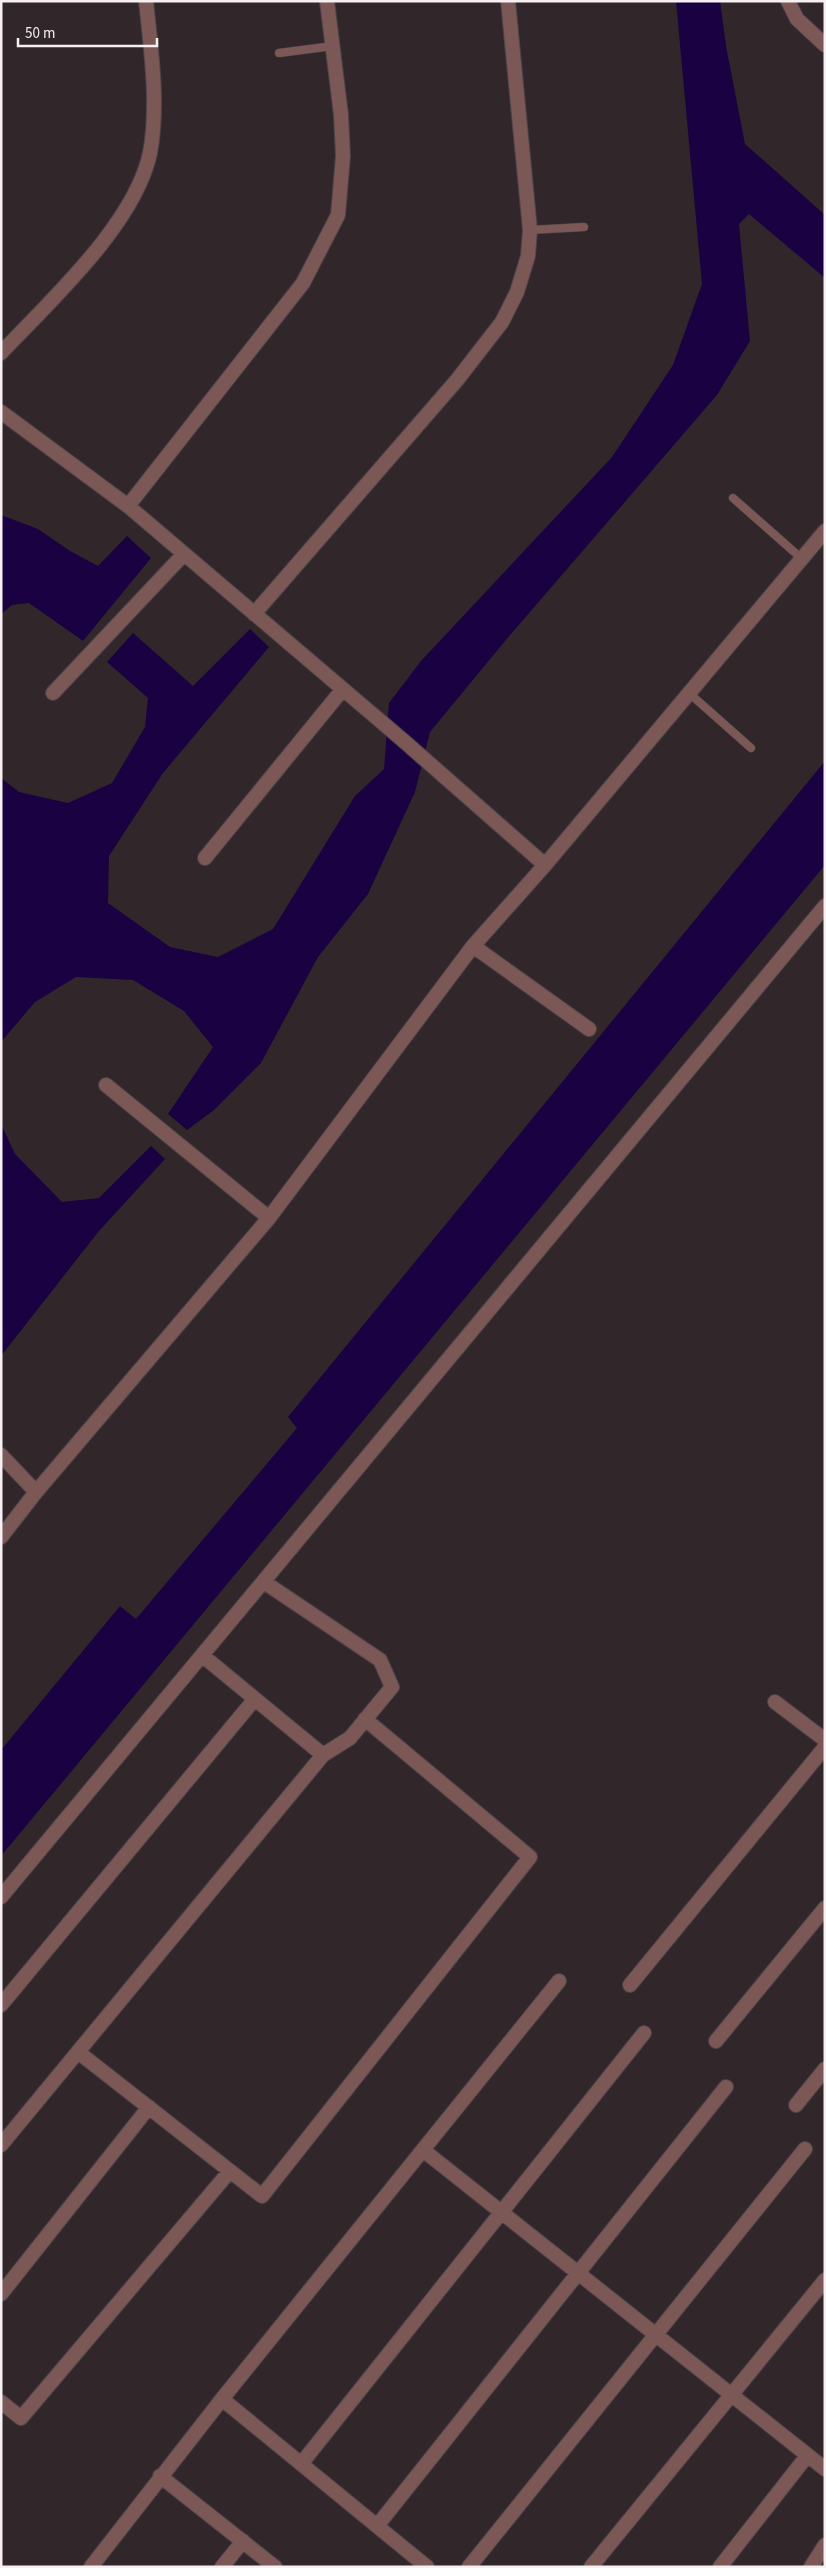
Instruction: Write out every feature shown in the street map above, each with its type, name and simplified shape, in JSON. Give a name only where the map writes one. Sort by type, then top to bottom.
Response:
[{"type":"street","points":[[1,353],[74,276],[119,220],[140,184],[150,153],[154,108],[146,1]]},
{"type":"street","points":[[128,506],[303,283],[338,215],[344,156],[327,1]]},
{"type":"street","points":[[254,614],[457,380],[502,322],[517,292],[528,256],[530,230],[508,1]]},
{"type":"street","points":[[788,1],[797,19],[825,45]]},
{"type":"street","points":[[1,412],[128,506],[433,766],[545,865]]},
{"type":"street","points":[[1,1537],[36,1492],[268,1218],[473,946],[545,865],[825,531]]},
{"type":"street","points":[[53,693],[184,554]]},
{"type":"street","points":[[205,858],[343,689]]},
{"type":"street","points":[[1,1897],[825,906]]},
{"type":"street","points":[[473,946],[589,1029]]},
{"type":"street","points":[[106,1085],[268,1218]]},
{"type":"street","points":[[1,1456],[36,1492]]},
{"type":"street","points":[[1,2145],[324,1755],[350,1738],[392,1686],[380,1660],[264,1582]]},
{"type":"street","points":[[203,1656],[254,1700],[324,1755]]},
{"type":"street","points":[[1,2005],[254,1700]]},
{"type":"street","points":[[774,1702],[825,1740]]},
{"type":"street","points":[[78,2052],[262,2196],[530,1857],[365,1719]]},
{"type":"street","points":[[630,1985],[825,1747]]},
{"type":"street","points":[[716,2042],[825,1908]]},
{"type":"street","points":[[91,2567],[160,2476],[560,1981]]},
{"type":"street","points":[[301,2464],[644,2032]]},
{"type":"street","points":[[796,2105],[825,2068]]},
{"type":"street","points":[[377,2526],[726,2087]]},
{"type":"street","points":[[1,2294],[149,2107]]},
{"type":"street","points":[[469,2567],[805,2149]]},
{"type":"street","points":[[423,2150],[825,2469]]},
{"type":"street","points":[[1,2402],[21,2418],[230,2171]]},
{"type":"street","points":[[591,2567],[825,2280]]},
{"type":"street","points":[[222,2400],[427,2567]]},
{"type":"street","points":[[720,2567],[807,2456]]},
{"type":"street","points":[[160,2476],[275,2567]]},
{"type":"street","points":[[222,2567],[243,2541]]},
{"type":"street","points":[[811,2567],[825,2545]]},
{"type":"lane","points":[[279,53],[333,46]]},
{"type":"lane","points":[[530,230],[584,227]]},
{"type":"lane","points":[[733,498],[802,558]]},
{"type":"lane","points":[[688,693],[750,748]]},
{"type":"shaded area","points":[[676,1],[720,1],[726,46],[745,144],[825,215],[825,278],[749,214],[739,224],[750,341],[717,395],[505,641],[430,732],[415,792],[368,894],[318,957],[261,1063],[214,1110],[187,1130],[168,1114],[213,1047],[184,1011],[133,980],[76,977],[35,1002],[1,1042],[1,778],[19,792],[68,803],[112,783],[145,727],[148,698],[107,662],[133,633],[193,686],[250,629],[269,647],[163,773],[109,856],[108,903],[170,947],[218,957],[273,929],[355,796],[384,769],[389,703],[421,661],[612,457],[673,365],[702,284]]},
{"type":"shaded area","points":[[1,515],[38,529],[70,551],[98,566],[127,536],[151,558],[83,641],[29,603],[12,605],[1,614]]},
{"type":"shaded area","points":[[825,761],[825,865],[1,1856],[1,1750],[120,1606],[136,1619],[297,1428],[288,1417]]},
{"type":"shaded area","points":[[1,1124],[15,1154],[62,1202],[99,1198],[151,1146],[165,1159],[99,1231],[1,1356]]}]
